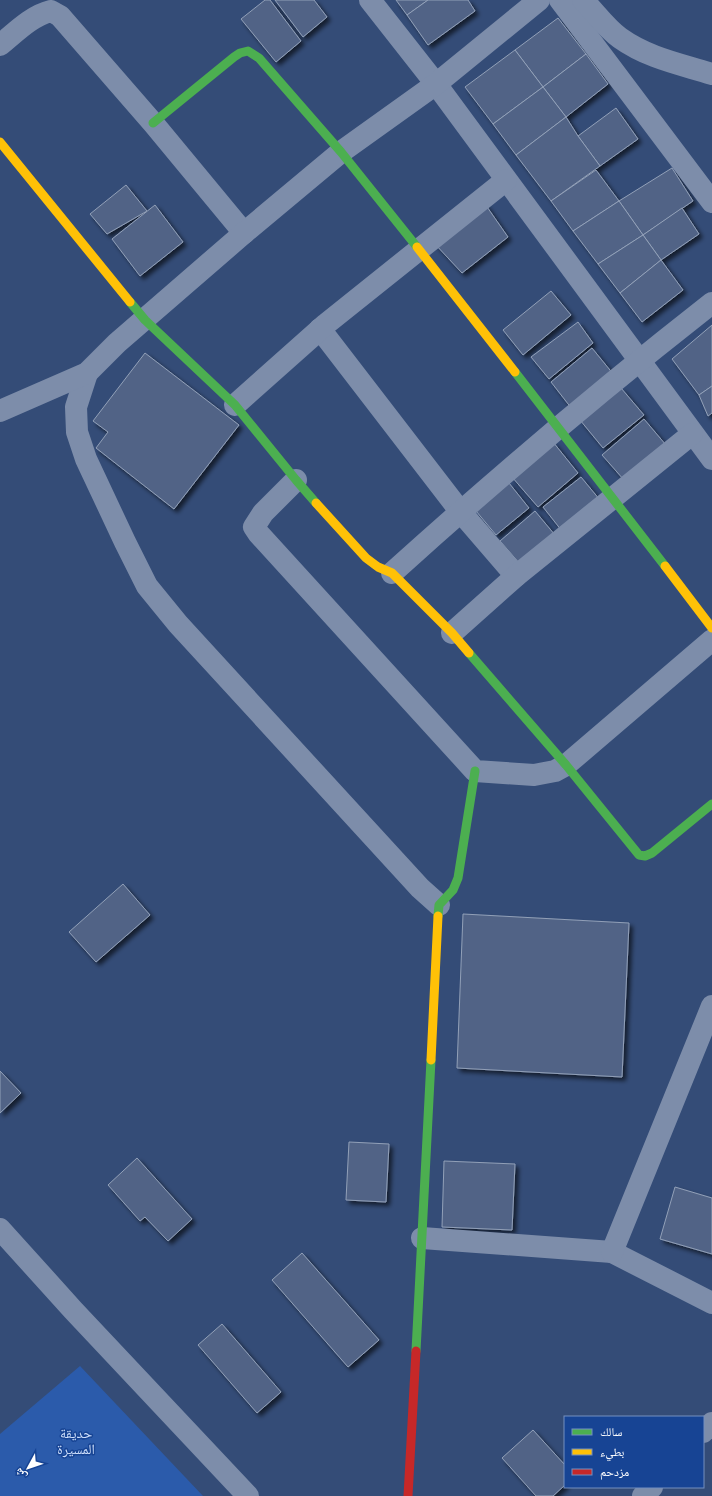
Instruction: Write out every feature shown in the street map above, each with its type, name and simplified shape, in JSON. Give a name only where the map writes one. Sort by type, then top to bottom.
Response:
[{"type":"street","points":[[370,0],[436,84],[692,434],[712,459]]},
{"type":"street","points":[[0,411],[87,373],[117,343],[244,233],[341,152],[436,84],[539,0]]},
{"type":"street","points":[[560,0],[712,202]]},
{"type":"street","points":[[583,0],[619,37],[640,50],[664,60],[712,74]]},
{"type":"street","points":[[0,45],[32,18],[51,11],[60,16],[154,123],[244,233]]},
{"type":"street","points":[[154,123],[240,53],[248,51],[259,58],[341,152],[419,249],[558,426],[712,628]]},
{"type":"street","points":[[0,142],[145,320],[235,405],[296,480],[366,558],[378,567],[392,573],[452,633],[566,765],[639,855],[645,856],[652,853],[712,804]]},
{"type":"street","points":[[235,405],[320,329],[506,180]]},
{"type":"street","points":[[392,573],[460,511],[558,426],[712,303]]},
{"type":"street","points":[[320,329],[460,511],[516,576]]},
{"type":"street","points":[[87,373],[76,407],[77,432],[86,459],[147,586],[178,624],[414,882],[439,905]]},
{"type":"street","points":[[452,633],[516,576],[692,434]]},
{"type":"street","points":[[296,480],[262,513],[254,527],[475,771],[534,776],[555,771],[566,765],[712,640]]},
{"type":"street","points":[[408,1496],[439,905],[453,890],[458,878],[475,771]]},
{"type":"street","points":[[612,1252],[712,1006]]},
{"type":"street","points":[[0,1229],[73,1310],[248,1496]]},
{"type":"street","points":[[422,1238],[612,1252],[712,1303]]},
{"type":"street","points":[[704,1431],[712,1423]]},
{"type":"green space","name":"حديقة المسيرة","points":[[80,1366],[203,1496],[0,1496],[0,1434]]},
{"type":"building","points":[[265,0],[270,0],[301,41],[276,62],[241,19]]},
{"type":"building","points":[[275,0],[314,0],[327,17],[303,37]]},
{"type":"building","points":[[396,0],[428,0],[407,15]]},
{"type":"building","points":[[428,0],[468,0],[475,11],[428,45],[407,15]]},
{"type":"building","points":[[558,18],[586,54],[543,87],[515,50]]},
{"type":"building","points":[[515,50],[543,87],[493,124],[465,87]]},
{"type":"building","points":[[586,54],[608,84],[566,117],[543,87]]},
{"type":"building","points":[[543,87],[566,117],[516,155],[493,124]]},
{"type":"building","points":[[616,108],[638,139],[600,166],[578,136]]},
{"type":"building","points":[[566,117],[600,166],[551,201],[516,155]]},
{"type":"building","points":[[672,168],[693,201],[643,235],[619,201]]},
{"type":"building","points":[[596,170],[619,201],[573,231],[551,201]]},
{"type":"building","points":[[126,185],[147,211],[107,234],[90,214]]},
{"type":"building","points":[[619,201],[643,235],[598,264],[573,231]]},
{"type":"building","points":[[485,204],[508,237],[462,273],[435,244]]},
{"type":"building","points":[[155,205],[183,242],[140,276],[112,239]]},
{"type":"building","points":[[682,208],[699,234],[661,260],[643,235]]},
{"type":"building","points":[[643,235],[661,260],[620,293],[598,264]]},
{"type":"building","points":[[661,260],[683,290],[642,322],[620,293]]},
{"type":"building","points":[[551,291],[571,315],[523,355],[503,330]]},
{"type":"building","points":[[578,322],[593,343],[549,379],[531,357]]},
{"type":"building","points":[[712,325],[712,386],[699,395],[672,359]]},
{"type":"building","points":[[592,348],[614,375],[572,409],[551,382]]},
{"type":"building","points":[[145,353],[239,425],[174,509],[96,448],[108,432],[93,421]]},
{"type":"building","points":[[712,386],[712,413],[708,416],[699,395]]},
{"type":"building","points":[[621,388],[644,415],[603,448],[580,420]]},
{"type":"building","points":[[644,419],[666,445],[624,480],[602,455]]},
{"type":"building","points":[[553,442],[578,473],[538,507],[512,477]]},
{"type":"building","points":[[581,477],[600,500],[562,531],[543,507]]},
{"type":"building","points":[[509,483],[529,508],[496,535],[476,511]]},
{"type":"building","points":[[535,511],[555,535],[520,564],[500,541]]},
{"type":"building","points":[[123,884],[150,915],[96,962],[69,932]]},
{"type":"building","points":[[463,914],[629,923],[622,1077],[457,1068]]},
{"type":"building","points":[[0,1071],[21,1093],[0,1113]]},
{"type":"building","points":[[349,1142],[389,1144],[386,1202],[346,1200]]},
{"type":"building","points":[[137,1158],[192,1219],[168,1241],[145,1217],[140,1221],[108,1185]]},
{"type":"building","points":[[444,1161],[515,1164],[512,1230],[442,1227]]},
{"type":"building","points":[[675,1187],[712,1198],[712,1254],[660,1239]]},
{"type":"building","points":[[302,1253],[379,1340],[348,1367],[272,1280]]},
{"type":"building","points":[[222,1324],[281,1392],[257,1413],[198,1345]]},
{"type":"building","points":[[533,1430],[564,1464],[564,1486],[553,1496],[536,1496],[502,1458]]},
{"type":"traffic: fast","points":[[153,123],[234,57],[240,53],[248,51],[259,58],[341,152],[417,247]]},
{"type":"traffic: fast","points":[[130,302],[145,320],[235,405],[316,503]]},
{"type":"traffic: fast","points":[[515,372],[665,566]]},
{"type":"traffic: fast","points":[[469,653],[566,765],[639,855],[645,856],[652,853],[712,804]]},
{"type":"traffic: fast","points":[[438,916],[439,905],[453,890],[458,878],[475,771]]},
{"type":"traffic: fast","points":[[416,1351],[431,1060]]},
{"type":"traffic: slow","points":[[0,142],[130,302]]},
{"type":"traffic: slow","points":[[417,247],[515,372]]},
{"type":"traffic: slow","points":[[316,503],[366,558],[378,567],[392,573],[452,633],[469,653]]},
{"type":"traffic: slow","points":[[665,566],[712,628]]},
{"type":"traffic: slow","points":[[431,1060],[438,916]]},
{"type":"traffic: jam","points":[[408,1496],[416,1351]]}]
